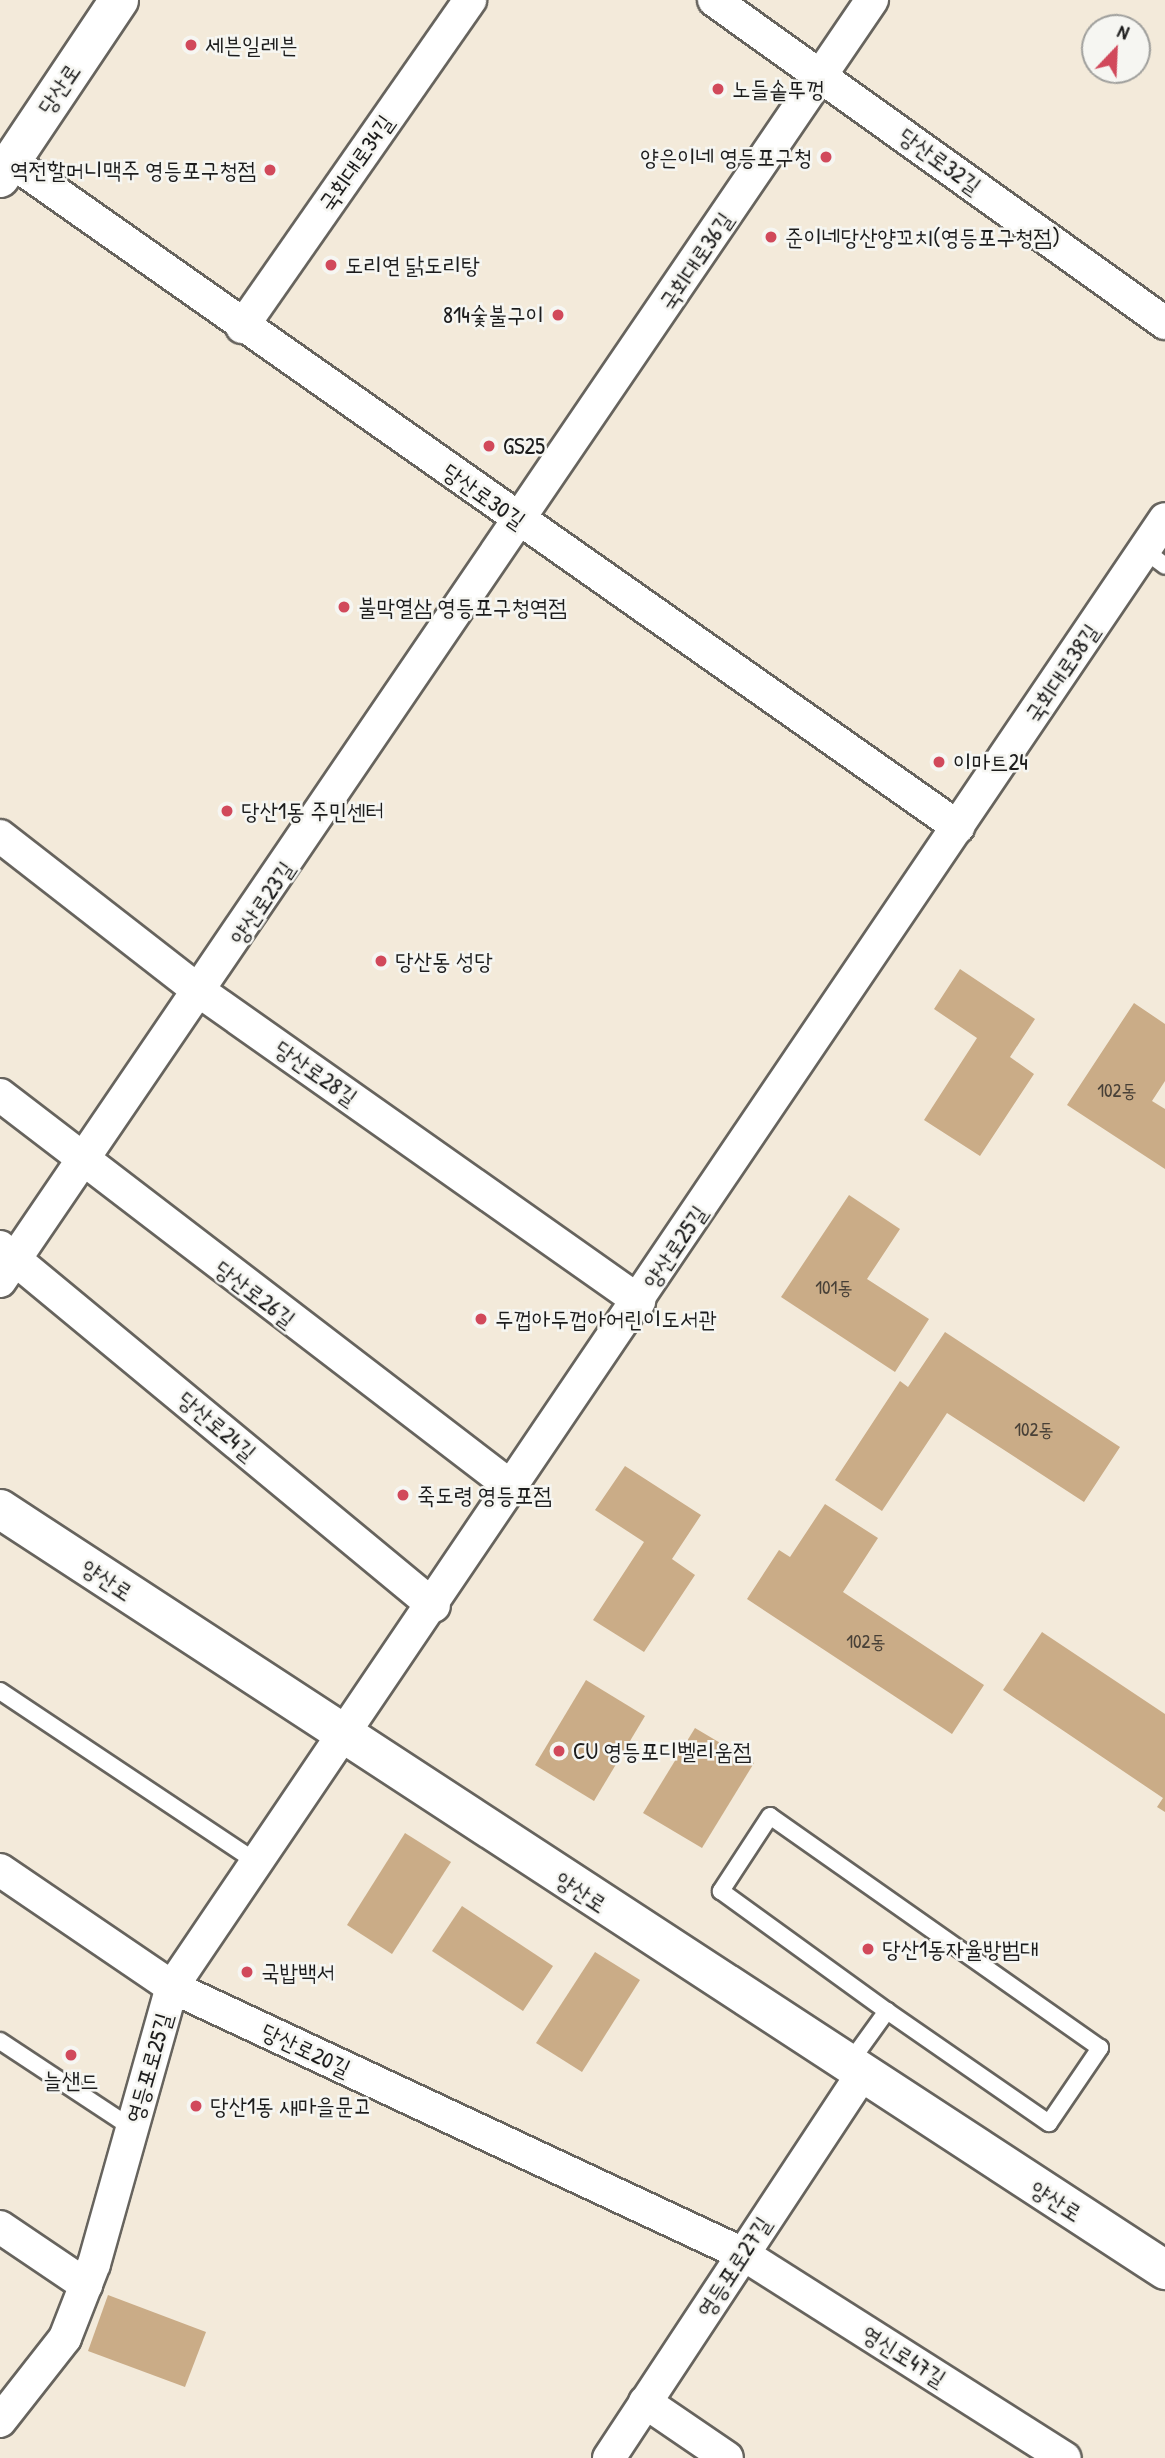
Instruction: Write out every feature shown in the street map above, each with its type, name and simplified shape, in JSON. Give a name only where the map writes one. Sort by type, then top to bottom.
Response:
[{"type":"street","name":"당산로","points":[[6,169],[119,0]]},
{"type":"street","name":"국회대로34길","points":[[242,327],[470,0]]},
{"type":"street","name":"당산로32길","points":[[714,0],[1165,323]]},
{"type":"street","name":"국회대로36길","points":[[520,521],[872,0]]},
{"type":"street","name":"당산로30길","points":[[6,169],[242,327],[958,827]]},
{"type":"street","name":"국회대로38길","points":[[958,827],[1154,558],[1165,519]]},
{"type":"street","name":"양산로23길","points":[[5,1262],[202,993],[520,521]]},
{"type":"street","name":"양산로25길","points":[[345,1737],[958,827]]},
{"type":"street","name":"당산로28길","points":[[0,836],[202,993],[639,1301]]},
{"type":"street","name":"당산로26길","points":[[0,1095],[80,1163],[513,1488]]},
{"type":"street","name":"당산로24길","points":[[5,1262],[434,1606]]},
{"type":"street","name":"양산로","points":[[0,1509],[854,2072],[1165,2270]]},
{"type":"street","name":"영등포로25길","points":[[0,2421],[65,2338],[86,2284],[172,1987],[345,1737]]},
{"type":"street","name":"당산로20길","points":[[0,1870],[172,1987],[743,2254]]},
{"type":"street","name":"영등포로27길","points":[[609,2458],[743,2254],[854,2072]]},
{"type":"street","points":[[0,2227],[86,2284]]},
{"type":"street","name":"영신로47길","points":[[743,2254],[1065,2458]]},
{"type":"street","points":[[645,2402],[727,2458]]},
{"type":"lane","points":[[0,1691],[258,1863]]},
{"type":"lane","points":[[770,1816],[1100,2048],[1049,2123],[887,2011],[721,1891],[770,1816]]},
{"type":"lane","points":[[854,2072],[887,2011]]},
{"type":"lane","points":[[0,2041],[132,2128]]},
{"type":"building","points":[[960,969],[1035,1019],[1010,1057],[1034,1074],[980,1156],[924,1120],[977,1038],[934,1009]]},
{"type":"building","points":[[1134,1003],[1165,1024],[1165,1081],[1152,1101],[1165,1109],[1165,1169],[1067,1105]]},
{"type":"building","points":[[849,1195],[900,1229],[867,1279],[929,1319],[895,1372],[781,1297]]},
{"type":"building","points":[[945,1332],[1120,1447],[1084,1502],[947,1413],[882,1511],[835,1480],[900,1381],[908,1387]]},
{"type":"building","points":[[625,1466],[701,1515],[672,1559],[695,1575],[644,1652],[593,1620],[644,1542],[595,1510]]},
{"type":"building","points":[[825,1504],[878,1538],[843,1592],[984,1685],[952,1734],[747,1599],[779,1550],[790,1557]]},
{"type":"building","points":[[1042,1632],[1165,1714],[1165,1812],[1157,1807],[1163,1798],[1003,1690]]},
{"type":"building","points":[[586,1680],[645,1716],[594,1801],[535,1765]]},
{"type":"building","points":[[695,1728],[754,1763],[702,1848],[643,1813]]},
{"type":"building","points":[[405,1833],[451,1862],[392,1954],[347,1925]]},
{"type":"building","points":[[462,1906],[553,1966],[523,2011],[432,1951]]},
{"type":"building","points":[[595,1952],[640,1980],[582,2072],[536,2043]]},
{"type":"building","points":[[108,2295],[206,2332],[185,2387],[88,2351]]},
{"type":"place","name":"세븐일레븐","points":[[191,45]]},
{"type":"place","name":"노들솥뚜껑","points":[[718,89]]},
{"type":"place","name":"양은이네 영등포구청","points":[[826,157]]},
{"type":"place","name":"역전할머니맥주 영등포구청점","points":[[270,170]]},
{"type":"place","name":"준이네당산양꼬치(영등포구청점)","points":[[771,237]]},
{"type":"place","name":"도리연 닭도리탕","points":[[331,265]]},
{"type":"place","name":"814숯불구이","points":[[558,315]]},
{"type":"place","name":"GS25","points":[[489,446]]},
{"type":"place","name":"불막열삼 영등포구청역점","points":[[344,607]]},
{"type":"place","name":"이마트24","points":[[939,762]]},
{"type":"place","name":"당산1동 주민센터","points":[[227,811]]},
{"type":"place","name":"당산동 성당","points":[[381,961]]},
{"type":"place","name":"두껍아두껍아어린이도서관","points":[[481,1319]]},
{"type":"place","name":"죽도령 영등포점","points":[[403,1495]]},
{"type":"place","name":"CU 영등포디벨리움점","points":[[559,1751]]},
{"type":"place","name":"당산1동자율방범대","points":[[868,1949]]},
{"type":"place","name":"국밥백서","points":[[247,1972]]},
{"type":"place","name":"늘샌드","points":[[71,2055]]},
{"type":"place","name":"당산1동 새마을문고","points":[[196,2106]]}]
